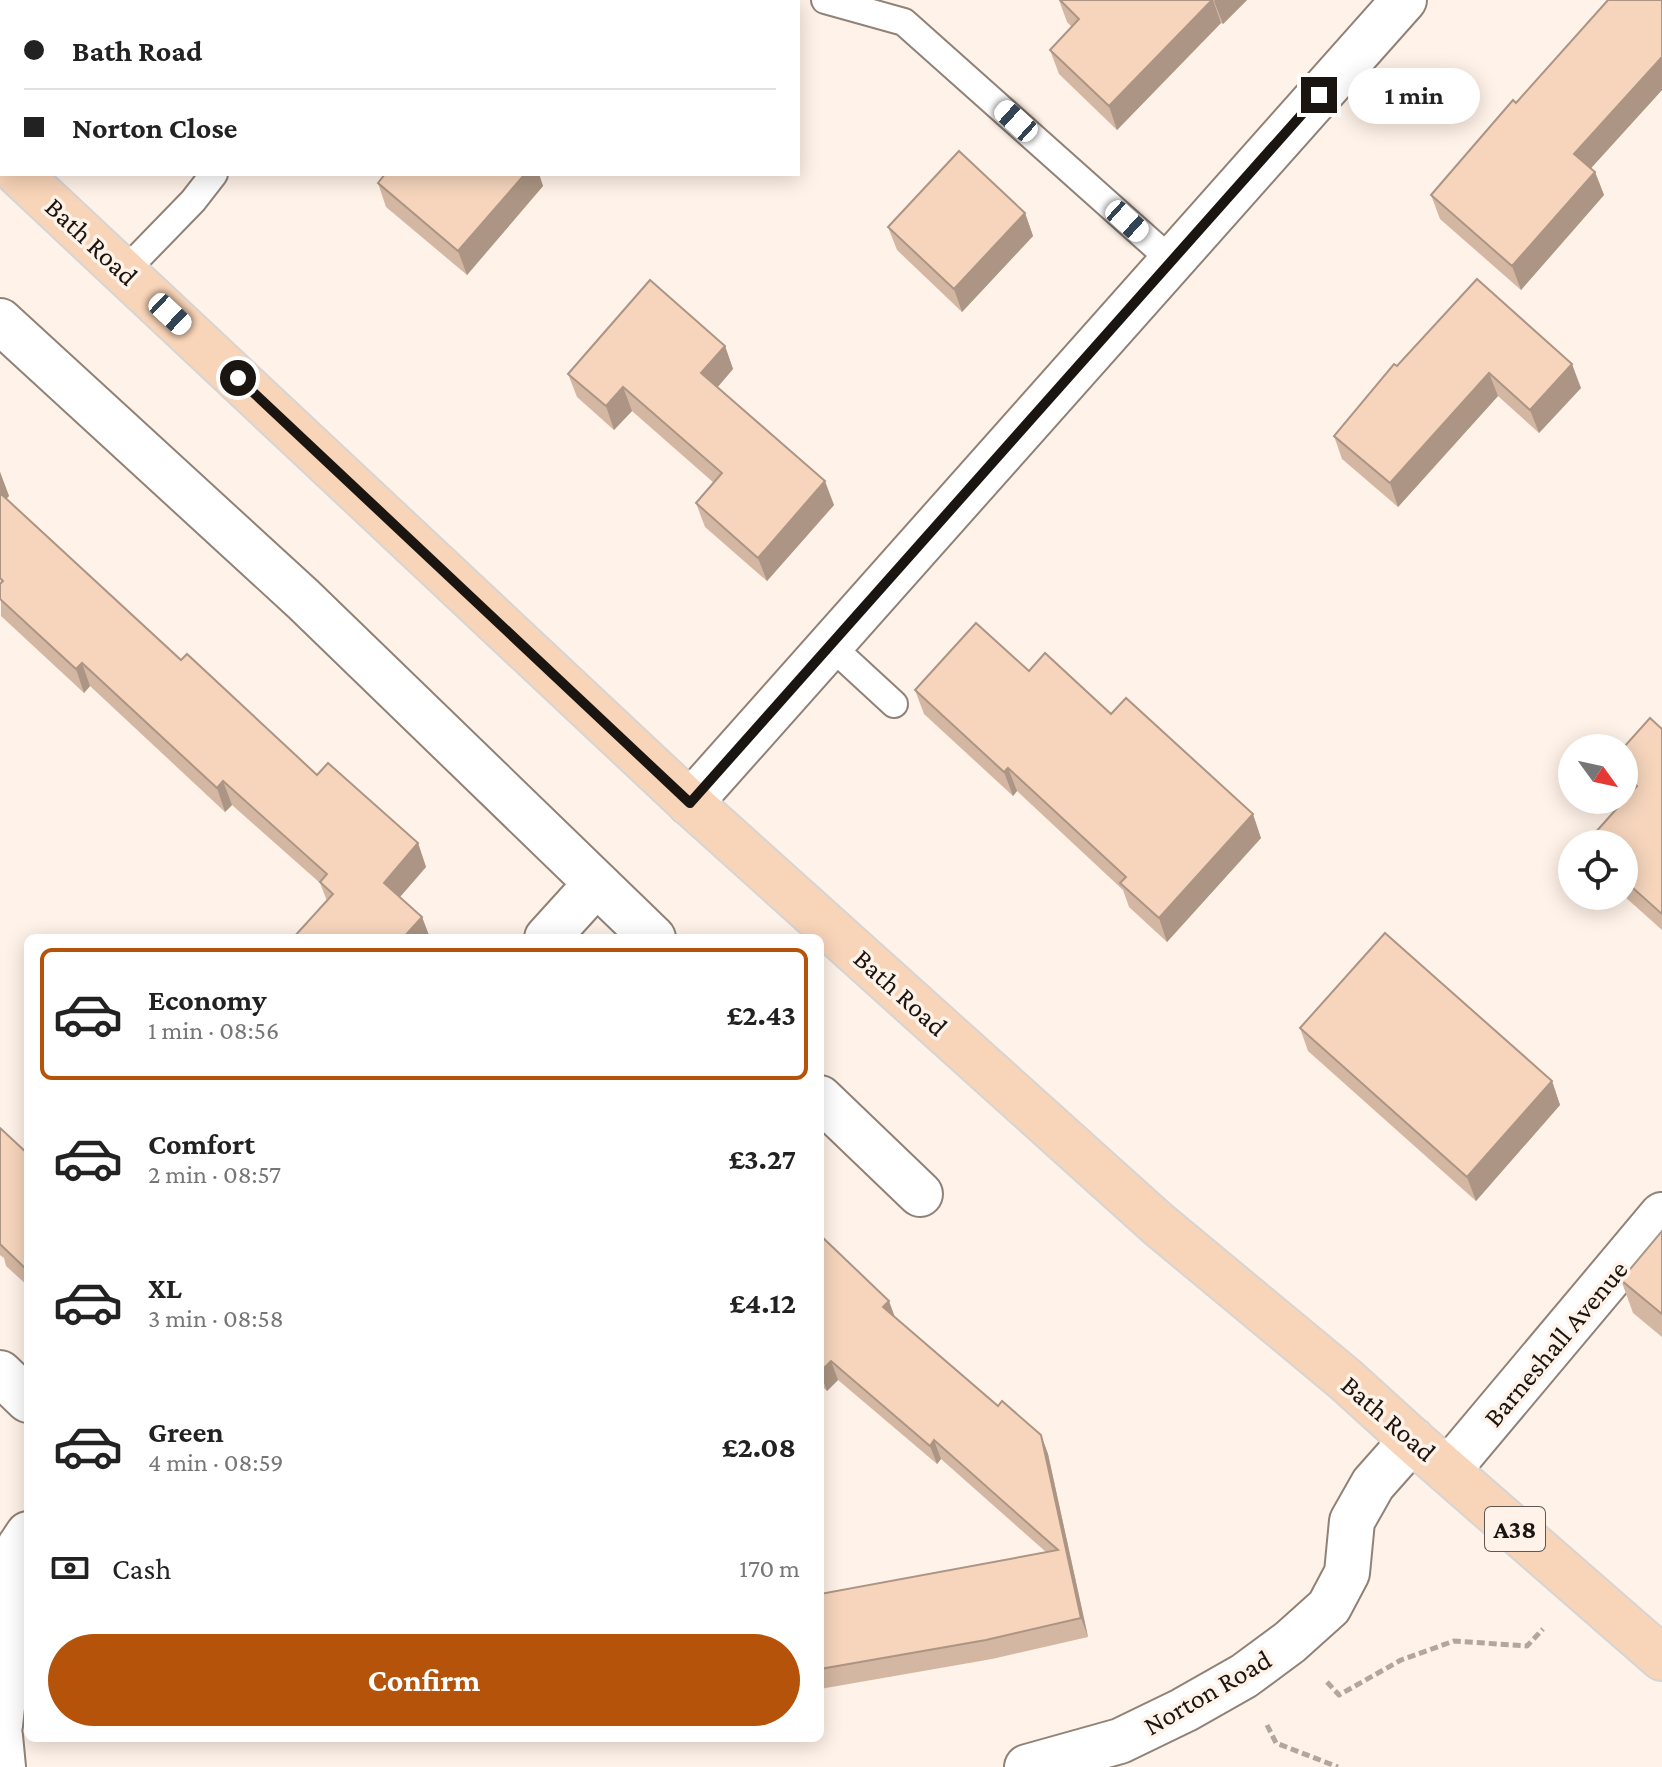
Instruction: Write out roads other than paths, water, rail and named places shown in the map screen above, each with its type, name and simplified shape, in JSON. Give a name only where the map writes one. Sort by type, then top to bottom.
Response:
[{"type":"main road","name":"Bath Road","points":[[21,176],[690,803],[1146,1213],[1346,1380],[1662,1658]]},
{"type":"street","points":[[690,803],[1404,0]]},
{"type":"street","points":[[0,321],[303,599],[649,934]]},
{"type":"street","points":[[551,934],[596,884]]},
{"type":"street","points":[[824,1102],[920,1194]]},
{"type":"street","name":"Barneshall Avenue","points":[[1448,1470],[1662,1215]]},
{"type":"street","points":[[0,1373],[24,1396]]},
{"type":"street","name":"Norton Road","points":[[1027,1767],[1120,1741],[1244,1676],[1290,1642],[1329,1607],[1347,1573],[1352,1521],[1373,1484],[1412,1440]]},
{"type":"street","points":[[0,1725],[20,1546],[24,1540]]},
{"type":"street","points":[[0,1736],[3,1767]]},
{"type":"lane","points":[[825,0],[904,22],[1172,261]]},
{"type":"lane","points":[[125,271],[193,201],[212,176]]},
{"type":"lane","points":[[830,645],[894,704]]}]
